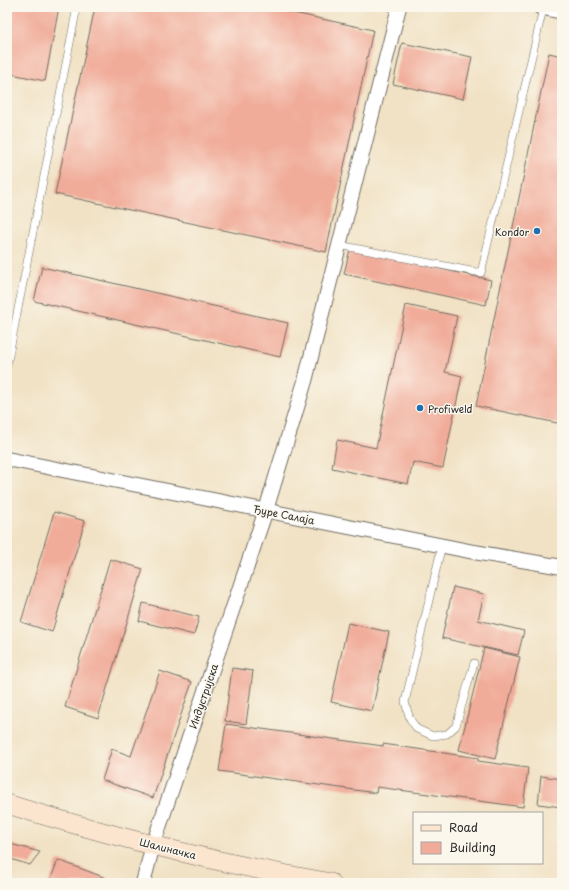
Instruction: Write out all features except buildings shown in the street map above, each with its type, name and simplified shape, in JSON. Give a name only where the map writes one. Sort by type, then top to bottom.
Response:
[{"type":"main road","name":"Шалиначка","points":[[7,804],[45,816],[153,845],[256,869],[331,883]]},
{"type":"street","name":"Индустријска","points":[[143,883],[153,845],[266,510],[305,381],[399,7]]},
{"type":"street","points":[[541,8],[562,12]]},
{"type":"street","name":"Ђуре Салаја","points":[[7,458],[442,545],[562,567]]},
{"type":"lane","points":[[7,365],[77,7]]},
{"type":"lane","points":[[339,245],[481,273],[541,8]]},
{"type":"lane","points":[[442,545],[405,702],[410,719],[417,729],[433,736],[447,734],[456,726],[474,663]]},
{"type":"place","name":"Kondor","points":[[537,231]]},
{"type":"place","name":"Profiweld","points":[[420,408]]}]
